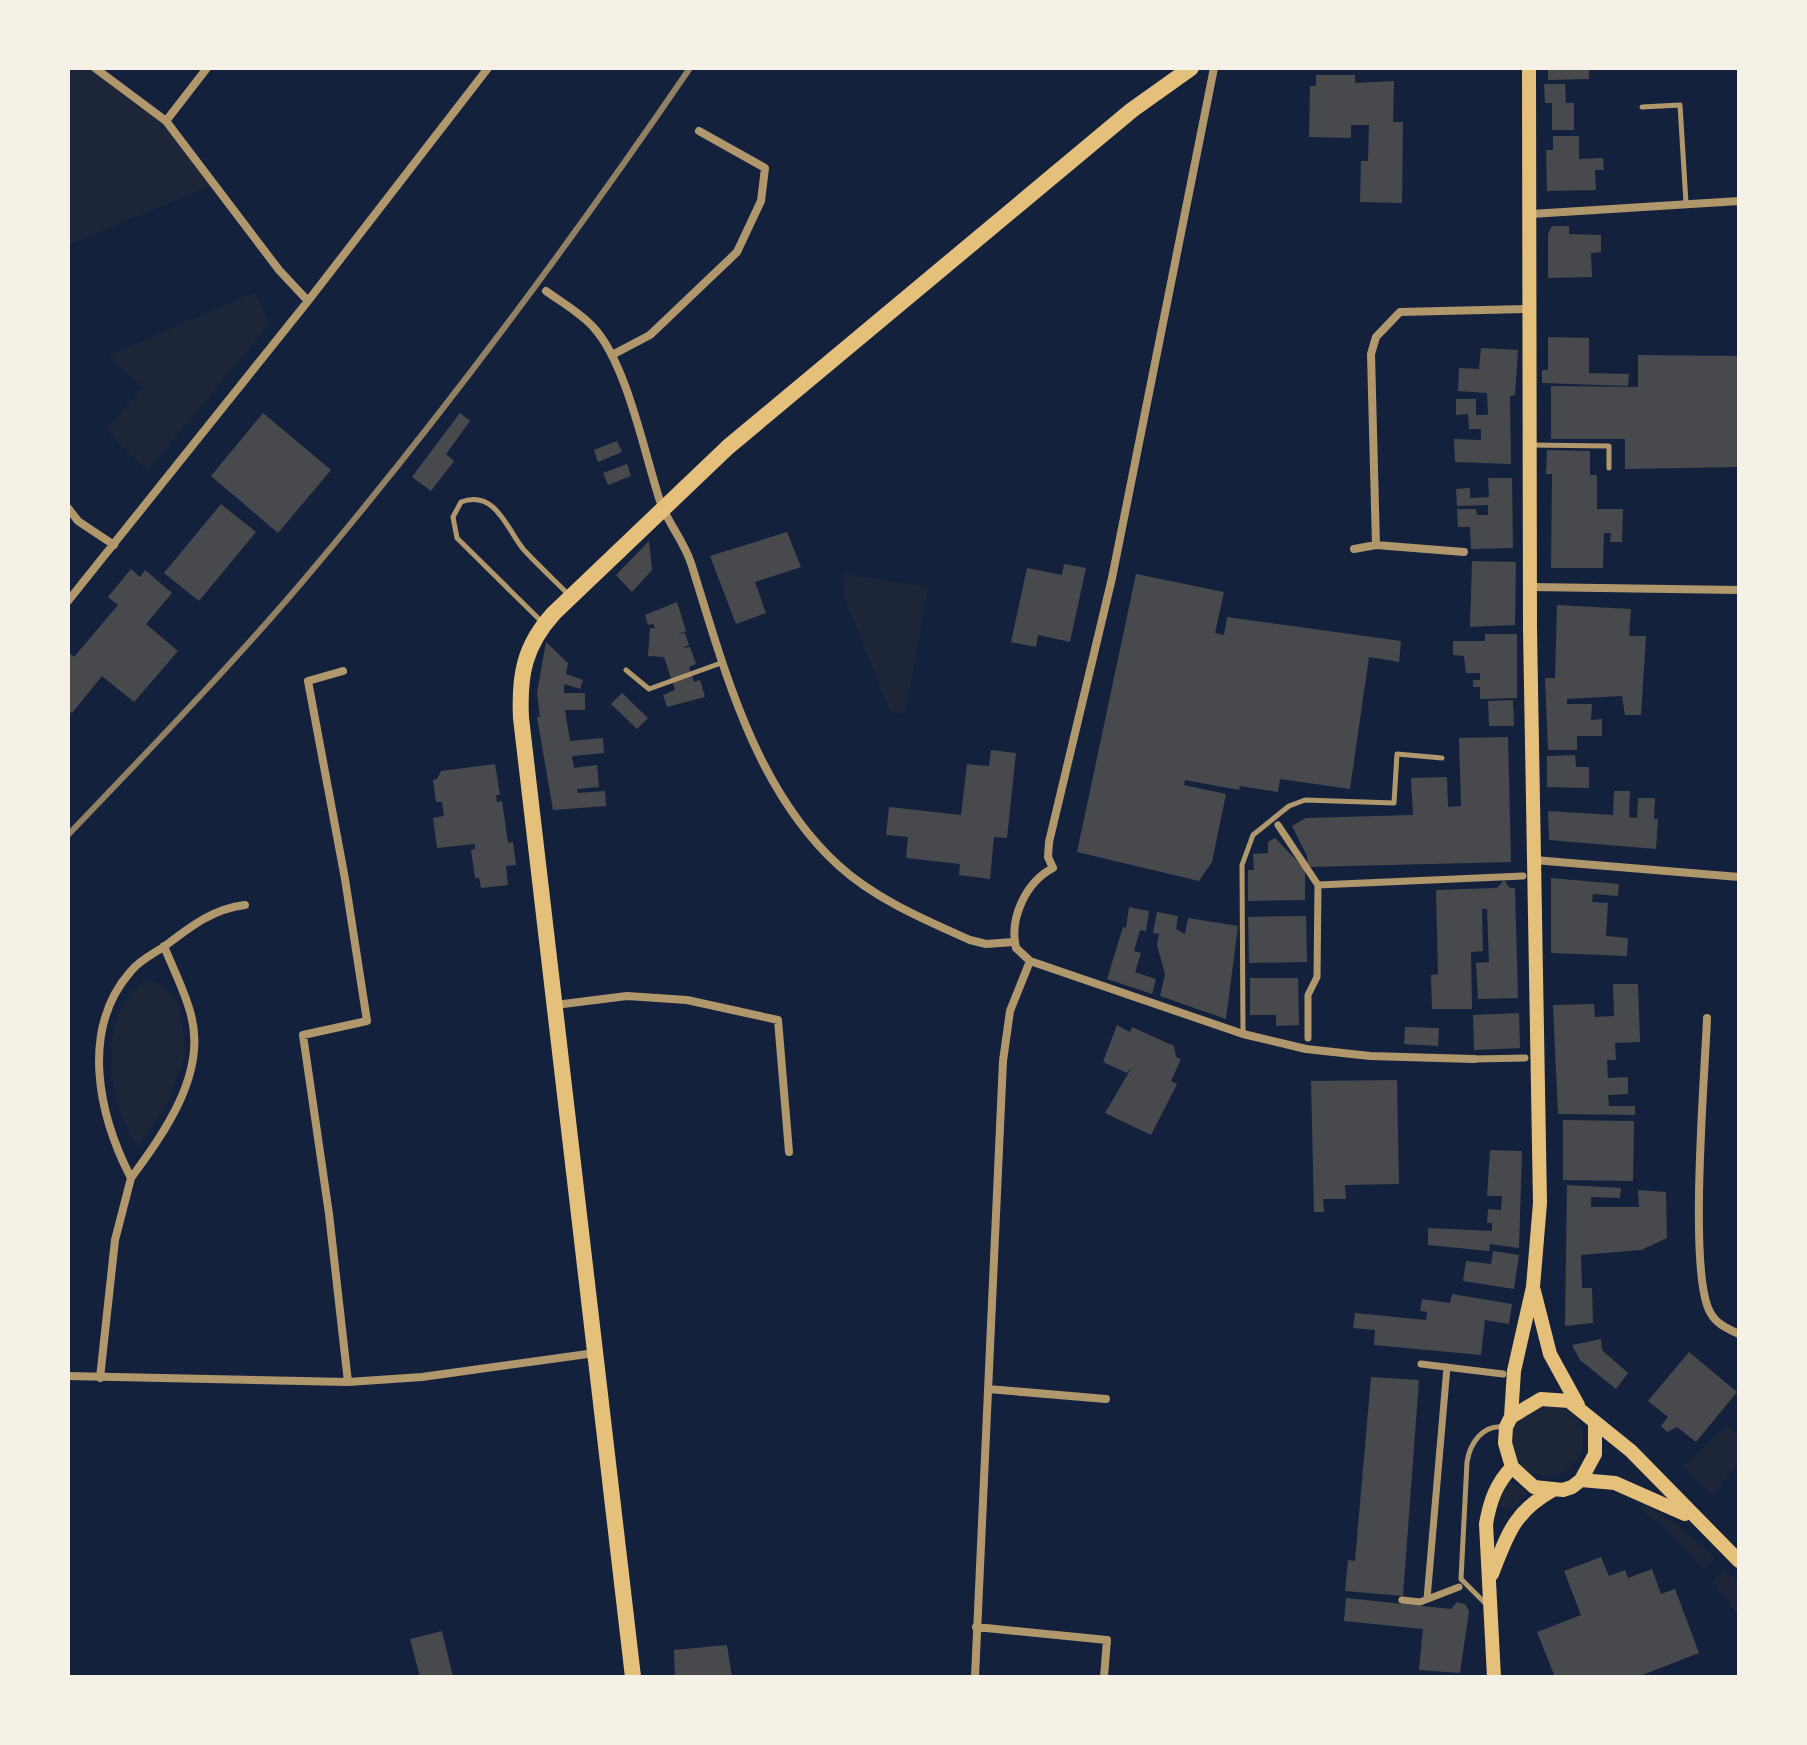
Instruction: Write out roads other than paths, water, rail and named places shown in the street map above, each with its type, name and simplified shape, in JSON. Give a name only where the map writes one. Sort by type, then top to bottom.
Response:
[{"type":"main road","points":[[633,1677],[554,1005],[520,692],[521,666],[544,623],[662,507],[764,416],[1132,110],[1191,68]]},
{"type":"main road","points":[[1529,68],[1534,860],[1532,1058],[1540,1203],[1533,1287],[1514,1371],[1505,1443],[1512,1467],[1534,1487],[1563,1490],[1581,1480],[1595,1454],[1595,1424]]},
{"type":"main road","points":[[1533,1287],[1550,1354],[1579,1407],[1595,1424],[1631,1451],[1739,1561]]},
{"type":"main road","points":[[1508,1422],[1529,1403],[1550,1397],[1559,1397],[1579,1407]]},
{"type":"main road","points":[[1494,1677],[1491,1575],[1485,1548],[1490,1502],[1499,1480],[1512,1467]]},
{"type":"main road","points":[[1581,1480],[1615,1483],[1647,1494],[1696,1519]]},
{"type":"main road","points":[[1491,1575],[1509,1530],[1526,1505],[1553,1490]]},
{"type":"street","points":[[95,68],[166,121],[279,270],[308,301]]},
{"type":"street","points":[[166,121],[207,68]]},
{"type":"street","points":[[68,601],[308,301],[488,68]]},
{"type":"street","points":[[1214,68],[1112,578],[1049,842],[1048,857],[1053,868],[1040,875],[1029,889],[1015,921],[1014,942],[1019,953],[1030,961],[1243,1034],[1343,1055],[1532,1058]]},
{"type":"street","points":[[612,355],[650,335],[737,252],[761,201],[765,168],[699,131]]},
{"type":"street","points":[[1531,214],[1739,201]]},
{"type":"street","points":[[546,291],[594,328],[612,355],[662,507],[681,537],[690,560],[721,663],[768,769],[793,812],[840,867],[870,889],[970,940],[986,944],[1014,942]]},
{"type":"street","points":[[1376,545],[1371,354],[1376,337],[1400,312],[1530,309]]},
{"type":"street","points":[[68,508],[78,521],[114,545]]},
{"type":"street","points":[[1354,549],[1376,545],[1464,552]]},
{"type":"street","points":[[1531,587],[1739,590]]},
{"type":"street","points":[[343,671],[308,681],[345,879],[367,1021],[303,1035],[329,1214],[348,1382]]},
{"type":"street","points":[[1278,825],[1318,885],[1317,977],[1308,995],[1308,1038]]},
{"type":"street","points":[[1534,860],[1739,877]]},
{"type":"street","points":[[1318,885],[1523,876]]},
{"type":"street","points":[[131,1178],[118,1153],[102,1099],[98,1066],[101,1032],[129,972],[204,918],[228,907],[245,905]]},
{"type":"street","points":[[100,1378],[115,1240],[131,1178],[175,1111],[188,1076],[194,1044],[192,1018],[164,946]]},
{"type":"street","points":[[975,1677],[1003,1061],[1010,1011],[1030,961]]},
{"type":"street","points":[[554,1005],[642,997],[687,1000],[778,1020],[789,1152]]},
{"type":"street","points":[[1707,1018],[1702,1118],[1701,1261],[1710,1311],[1727,1329],[1739,1334]]},
{"type":"street","points":[[68,1376],[348,1382],[422,1377],[595,1353]]},
{"type":"street","points":[[1421,1364],[1503,1374]]},
{"type":"street","points":[[1427,1599],[1447,1367]]},
{"type":"street","points":[[988,1389],[1106,1399]]},
{"type":"street","points":[[1402,1600],[1427,1599],[1459,1587]]},
{"type":"street","points":[[976,1627],[1107,1640],[1104,1677]]},
{"type":"lane","points":[[1642,107],[1680,105],[1686,203]]},
{"type":"lane","points":[[1529,445],[1609,446],[1609,468]]},
{"type":"lane","points":[[544,623],[457,538],[453,517],[461,502],[479,501],[497,511],[523,548],[570,597]]},
{"type":"lane","points":[[626,670],[649,689],[721,663]]},
{"type":"lane","points":[[1243,1034],[1242,865],[1253,835],[1289,806],[1305,800],[1394,803],[1397,754],[1442,758]]},
{"type":"lane","points":[[1492,1610],[1461,1579],[1467,1462],[1471,1444],[1484,1432],[1508,1422]]},
{"type":"railway","points":[[68,835],[246,646],[405,457],[503,330],[690,68]]}]
